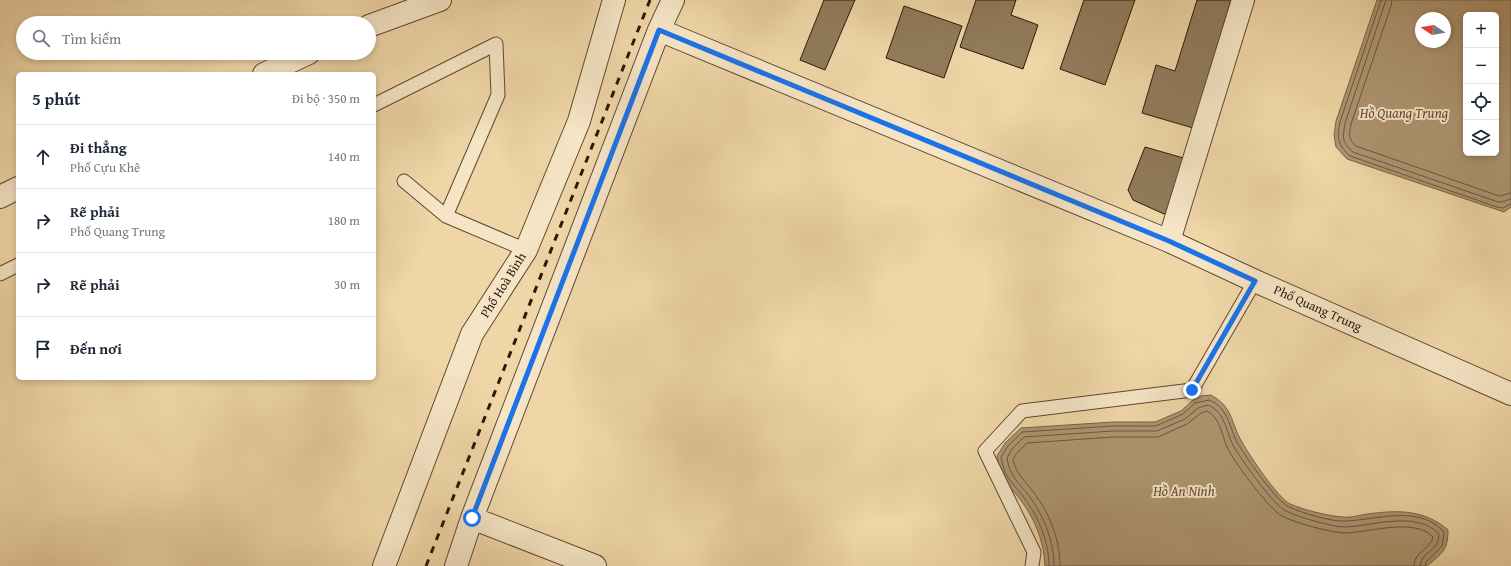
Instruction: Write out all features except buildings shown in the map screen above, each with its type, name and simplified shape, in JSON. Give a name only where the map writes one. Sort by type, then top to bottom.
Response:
[{"type":"street","points":[[376,23],[440,0]]},
{"type":"street","name":"Phố Hoà Bình","points":[[384,566],[472,334],[526,250],[579,121],[614,0]]},
{"type":"street","points":[[456,566],[472,518],[659,30],[672,0]]},
{"type":"street","points":[[1169,241],[1243,0]]},
{"type":"street","name":"Phố Quang Trung","points":[[659,30],[1169,241],[1255,281],[1511,394]]},
{"type":"street","points":[[268,72],[294,60]]},
{"type":"street","points":[[0,197],[16,189]]},
{"type":"street","points":[[472,518],[595,566]]},
{"type":"lane","points":[[376,104],[496,44],[498,95],[446,216]]},
{"type":"lane","points":[[404,181],[446,216],[526,250]]},
{"type":"lane","points":[[0,274],[16,266]]},
{"type":"lane","points":[[1032,566],[1034,552],[985,451],[1022,411],[1192,390],[1255,281]]},
{"type":"water","name":"Hồ Quang Trung","points":[[1377,0],[1511,0],[1511,207],[1504,212],[1347,159],[1336,147],[1334,135],[1336,121]]},
{"type":"water","name":"Hồ An Ninh","points":[[1211,395],[1228,410],[1238,435],[1264,476],[1278,494],[1290,504],[1316,512],[1343,517],[1389,512],[1420,515],[1439,523],[1448,530],[1447,543],[1443,551],[1427,566],[1045,566],[1043,549],[1035,525],[1018,496],[1002,478],[999,469],[997,456],[1005,443],[1021,428],[1113,422],[1155,422],[1181,411],[1193,400],[1201,396]]},
{"type":"railway","points":[[426,566],[650,0]]},
{"type":"route","points":[[472,518],[659,30],[1169,241],[1255,281],[1192,390]]}]
